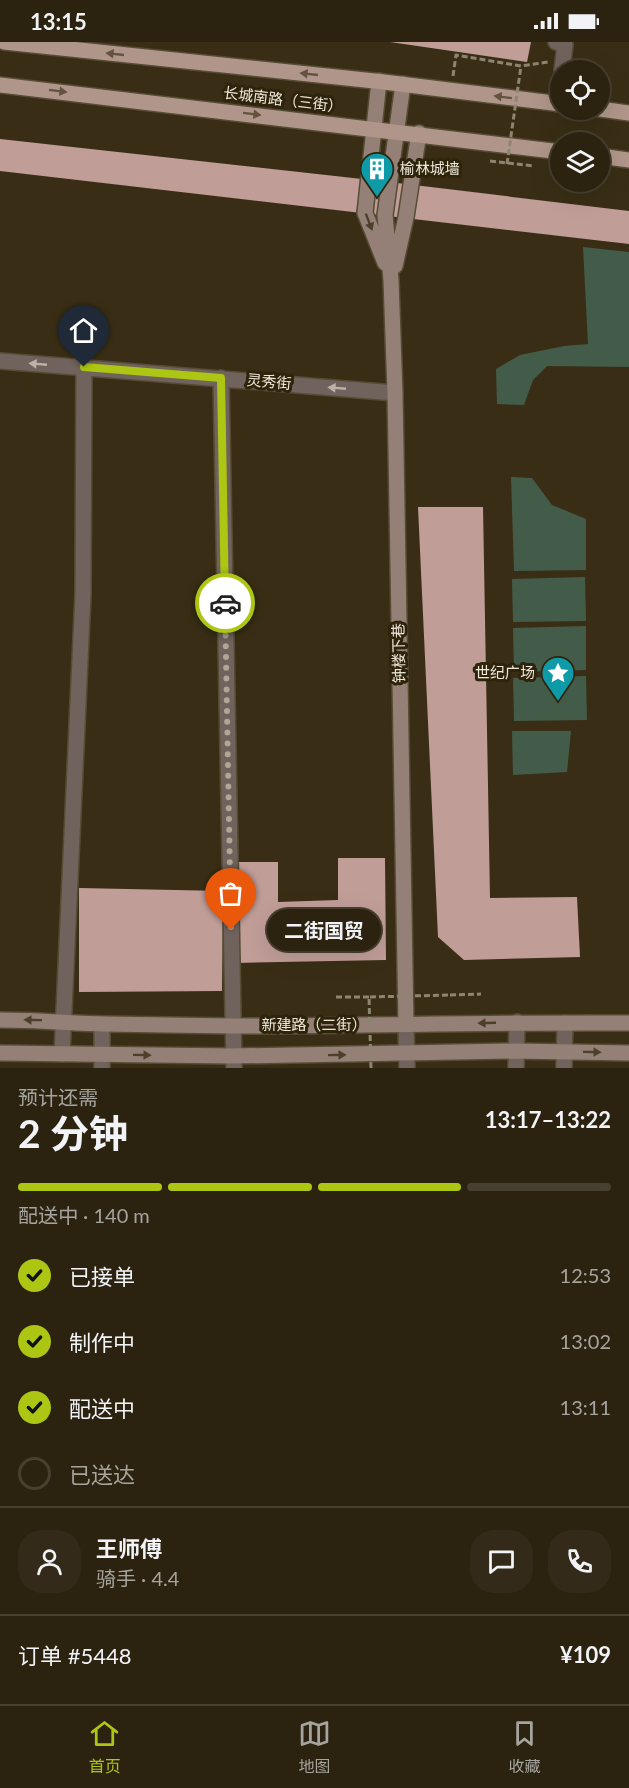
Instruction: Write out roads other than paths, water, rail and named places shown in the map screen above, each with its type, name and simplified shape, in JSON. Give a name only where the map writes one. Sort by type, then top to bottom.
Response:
[{"type":"main road","name":"长城南路（三街）","points":[[4,42],[379,81],[550,103]]},
{"type":"main road","points":[[379,81],[365,213],[391,280]]},
{"type":"main road","points":[[391,280],[385,215],[403,84]]},
{"type":"main road","name":"长城南路（三街）","points":[[0,85],[396,130],[550,151]]},
{"type":"main road","points":[[610,110],[629,113]]},
{"type":"main road","points":[[391,280],[406,217],[419,133]]},
{"type":"main road","points":[[610,157],[629,160]]},
{"type":"main road","name":"钟楼下巷","points":[[391,280],[406,1025]]},
{"type":"main road","name":"新建路（二街）","points":[[0,1020],[232,1026],[518,1022],[629,1023]]},
{"type":"main road","name":"新建路（二街）","points":[[0,1053],[62,1054],[102,1061],[234,1062],[407,1061],[516,1051],[629,1053]]},
{"type":"street","points":[[556,42],[565,45],[563,60]]},
{"type":"street","name":"灵秀街","points":[[0,361],[395,393]]},
{"type":"street","points":[[62,1054],[83,594],[84,367]]},
{"type":"street","points":[[221,378],[234,1062]]},
{"type":"street","points":[[516,1068],[518,1022]]},
{"type":"street","points":[[564,1068],[565,1023]]},
{"type":"street","points":[[102,1024],[102,1061]]},
{"type":"street","points":[[406,1025],[407,1061]]},
{"type":"place","name":"榆林城墙","points":[[377,198]]},
{"type":"place","name":"世纪广场","points":[[558,702]]},
{"type":"place","name":"二街国贸","points":[[231,930]]}]
